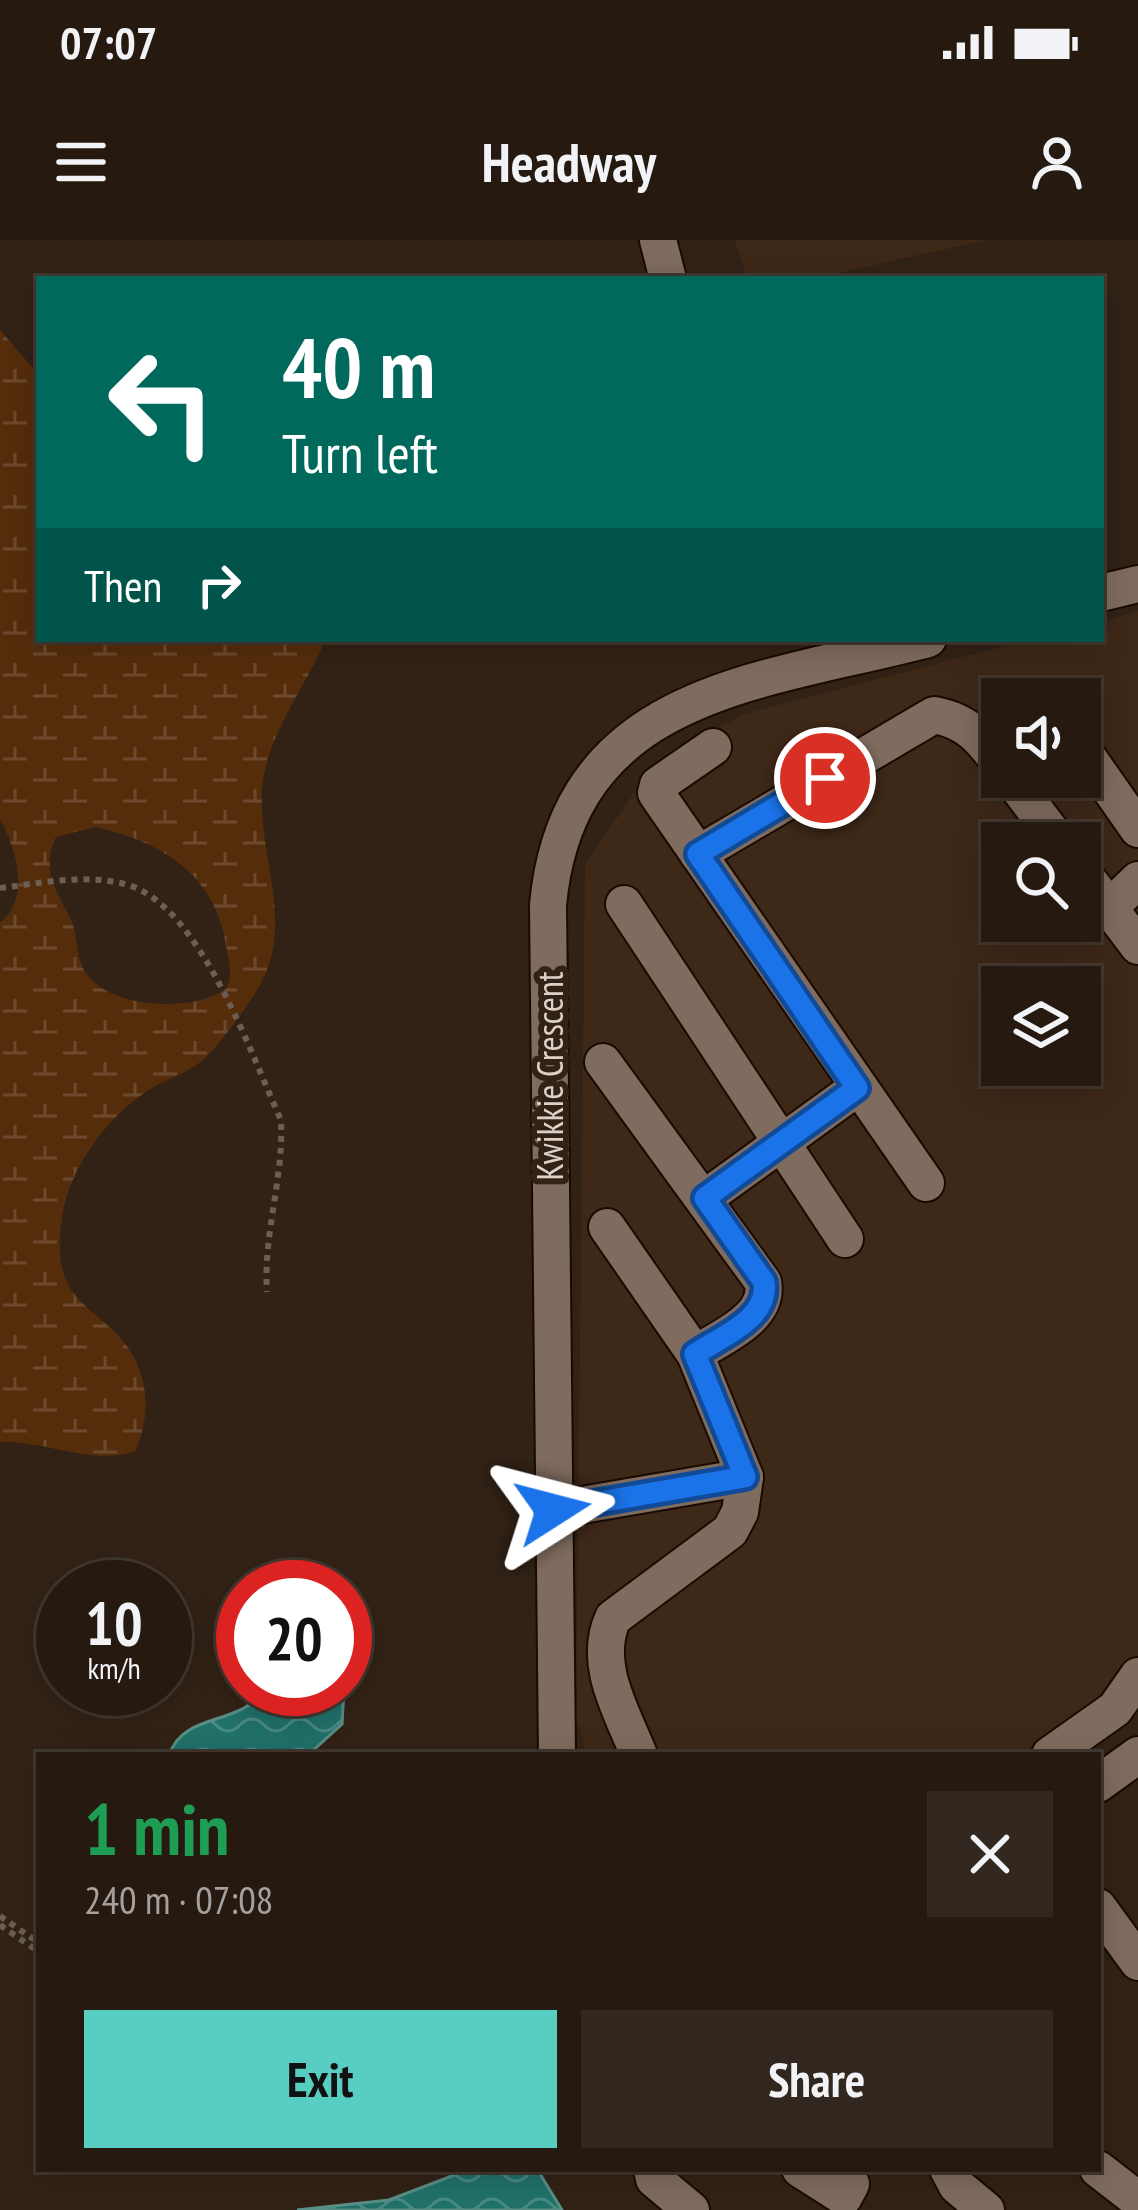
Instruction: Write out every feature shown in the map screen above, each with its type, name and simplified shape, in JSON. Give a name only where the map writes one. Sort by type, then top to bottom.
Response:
[{"type":"street","points":[[658,240],[667,276]]},
{"type":"street","points":[[1104,592],[1138,584]]},
{"type":"street","name":"Kwikkie Crescent","points":[[557,1752],[548,928],[553,855],[572,809],[638,730],[682,703],[834,651],[904,642]]},
{"type":"street","points":[[698,854],[934,715],[955,718],[981,739]]},
{"type":"street","points":[[713,747],[655,790],[926,1183]]},
{"type":"street","points":[[1101,776],[1138,829]]},
{"type":"street","points":[[1026,798],[1044,822]]},
{"type":"street","points":[[1109,908],[1138,880]]},
{"type":"street","points":[[1101,897],[1138,946]]},
{"type":"street","points":[[624,904],[845,1240]]},
{"type":"street","points":[[603,1062],[764,1282],[766,1295],[757,1313],[695,1354]]},
{"type":"street","points":[[705,1198],[857,1088]]},
{"type":"street","points":[[607,1227],[695,1354],[745,1477],[740,1512],[730,1531],[613,1618],[606,1632],[604,1665],[638,1752]]},
{"type":"street","points":[[553,1510],[745,1477]]},
{"type":"street","points":[[1054,1752],[1114,1709],[1138,1676]]},
{"type":"street","points":[[1101,1782],[1138,1755]]},
{"type":"street","points":[[1101,1910],[1138,1961]]},
{"type":"street","points":[[1101,2171],[1138,2200]]},
{"type":"street","points":[[653,2172],[655,2180],[691,2210]]},
{"type":"street","points":[[805,2172],[844,2197],[851,2184],[846,2172]]},
{"type":"street","points":[[950,2172],[957,2186],[986,2210]]},
{"type":"path","points":[[0,888],[56,882],[133,886],[199,946],[281,1120],[283,1150],[266,1252],[267,1292]]},
{"type":"path","points":[[0,1916],[36,1941]]},
{"type":"path","points":[[0,1925],[36,1950]]},
{"type":"shaded area","points":[[735,240],[986,240],[825,276],[747,276]]},
{"type":"shaded area","points":[[1138,611],[1138,1704],[1071,1752],[586,1752],[576,1718],[585,864],[655,763],[744,714],[1020,642],[1104,642],[1104,620]]},
{"type":"green space","points":[[0,330],[36,372],[36,642],[324,642],[278,732],[265,771],[262,817],[275,920],[267,970],[243,1012],[203,1060],[147,1091],[109,1125],[87,1153],[66,1199],[60,1240],[66,1280],[122,1340],[142,1379],[145,1408],[140,1437],[135,1451],[119,1455],[0,1442],[0,923],[10,913],[18,887],[12,845],[0,819]],"holes":[[[95,827],[162,851],[196,879],[220,919],[230,973],[226,989],[212,997],[173,1004],[131,1000],[112,994],[85,972],[73,924],[52,878],[50,859],[56,837]]]},
{"type":"water","points":[[224,1716],[342,1716],[342,1724],[311,1752],[171,1752],[177,1741],[199,1725]]},
{"type":"water","points":[[462,2172],[539,2172],[562,2210],[297,2210],[389,2200]]},
{"type":"route","points":[[553,1510],[745,1477],[695,1354],[757,1313],[766,1295],[764,1282],[705,1198],[857,1088],[698,854],[825,778]]}]
